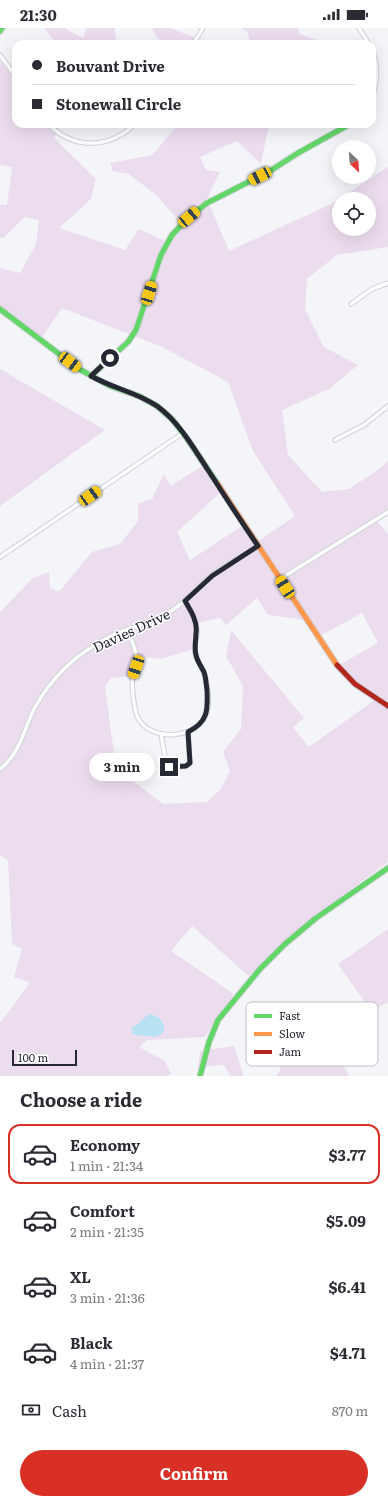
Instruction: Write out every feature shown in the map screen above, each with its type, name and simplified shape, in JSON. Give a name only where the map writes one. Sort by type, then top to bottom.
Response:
[{"type":"street","points":[[196,40],[203,28]]},
{"type":"street","points":[[359,28],[366,40]]},
{"type":"street","points":[[0,55],[12,72]]},
{"type":"street","points":[[53,128],[67,138],[89,144],[119,137],[130,128]]},
{"type":"street","points":[[91,376],[132,336],[140,323],[161,254],[172,235],[189,217],[207,203],[270,171],[298,153],[343,128]]},
{"type":"street","points":[[351,304],[372,289],[388,283]]},
{"type":"street","points":[[0,310],[79,369],[110,386],[138,396],[156,406],[172,419],[183,433],[344,674],[359,688],[388,706]]},
{"type":"street","points":[[335,440],[364,425],[388,406]]},
{"type":"street","points":[[0,557],[183,433]]},
{"type":"street","points":[[280,579],[388,512]]},
{"type":"street","name":"Davies Drive","points":[[0,769],[7,764],[15,752],[34,710],[42,697],[58,676],[77,658],[102,641],[127,629],[160,617],[185,601],[215,574],[258,546]]},
{"type":"street","points":[[127,629],[136,655],[136,667],[133,680],[137,714],[139,719],[146,728],[161,734],[188,732],[202,722],[208,704],[205,676],[195,649],[195,622],[185,601]]},
{"type":"street","points":[[161,734],[166,763],[167,766],[171,768],[186,766],[190,763],[188,732]]},
{"type":"street","points":[[200,1076],[209,1042],[218,1020],[260,969],[285,944],[316,918],[388,868]]},
{"type":"shaded area","points":[[44,28],[64,28],[83,38],[87,28],[115,28],[116,40],[54,40]]},
{"type":"shaded area","points":[[151,28],[171,28],[200,40],[159,40]]},
{"type":"shaded area","points":[[241,28],[298,28],[300,34],[316,40],[249,40],[248,32]]},
{"type":"shaded area","points":[[0,61],[12,75],[12,128],[59,128],[54,138],[96,179],[91,199],[59,228],[125,250],[139,229],[167,242],[180,222],[156,195],[129,174],[113,171],[110,163],[152,155],[176,128],[268,128],[261,164],[237,141],[200,157],[206,170],[220,172],[207,199],[229,251],[332,203],[332,236],[376,236],[376,192],[349,192],[362,184],[376,184],[376,175],[388,167],[388,247],[337,255],[307,279],[305,309],[324,347],[358,365],[329,389],[282,410],[288,455],[322,492],[349,489],[378,470],[388,461],[388,512],[377,521],[388,534],[388,862],[332,903],[249,976],[192,926],[171,951],[234,994],[205,1037],[148,1040],[139,1047],[165,1061],[171,1073],[168,1076],[0,1076],[0,1023],[30,983],[14,977],[22,949],[12,944],[8,860],[0,855],[0,612],[33,578],[49,572],[50,588],[59,592],[92,552],[120,544],[138,521],[138,503],[152,499],[164,474],[171,486],[202,466],[220,493],[177,532],[190,560],[242,526],[254,544],[295,516],[253,451],[228,382],[162,347],[62,308],[42,337],[0,308],[0,268],[20,273],[36,244],[39,220],[25,217],[3,238],[0,237],[0,205],[7,205],[12,167],[0,165]],"holes":[[[257,598],[268,615],[305,620],[316,638],[362,613],[378,643],[337,666],[376,699],[309,747],[293,727],[304,718],[231,630],[226,656],[243,686],[241,729],[223,752],[230,771],[221,789],[207,802],[163,804],[116,768],[105,687],[111,678],[133,676],[137,656],[161,659],[194,649],[196,623],[220,618],[226,625]]]},
{"type":"shaded area","points":[[0,369],[105,430],[0,506]]},
{"type":"shaded area","points":[[388,929],[388,1002],[378,1007],[378,1002],[362,1002],[364,1001],[338,964]]},
{"type":"shaded area","points":[[234,1046],[244,1076],[230,1076],[224,1065],[198,1067],[200,1051]]},
{"type":"shaded area","points":[[280,1066],[344,1066],[349,1076],[275,1076],[280,1071]]},
{"type":"water","points":[[150,1014],[161,1020],[164,1026],[163,1033],[155,1037],[133,1034],[131,1028]]},
{"type":"traffic: fast","points":[[91,376],[128,342],[136,330],[161,255],[172,235],[189,217],[207,203],[270,171],[298,153],[343,128]]},
{"type":"traffic: fast","points":[[0,309],[79,369],[110,386],[139,396],[157,406],[172,419],[217,483]]},
{"type":"traffic: fast","points":[[200,1076],[209,1042],[218,1020],[260,969],[285,944],[316,918],[388,868]]},
{"type":"traffic: slow","points":[[217,483],[337,665]]},
{"type":"traffic: jam","points":[[337,665],[355,684],[388,706]]},
{"type":"route","points":[[110,358],[91,376],[110,386],[138,396],[156,406],[172,419],[188,440],[258,546],[212,576],[185,601],[195,622],[195,649],[205,676],[208,704],[202,722],[188,732],[190,763],[186,766],[169,767]]}]
